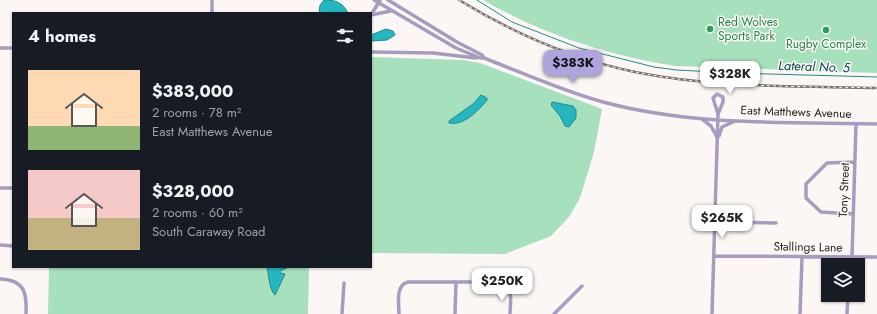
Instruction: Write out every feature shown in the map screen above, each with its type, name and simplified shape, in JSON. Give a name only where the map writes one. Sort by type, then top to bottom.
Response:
[{"type":"street","points":[[212,0],[212,12]]},
{"type":"street","points":[[374,0],[456,48],[482,58]]},
{"type":"street","points":[[388,0],[457,42],[482,55],[482,58]]},
{"type":"street","points":[[372,13],[379,2]]},
{"type":"street","points":[[372,15],[392,11]]},
{"type":"street","points":[[0,48],[12,48]]},
{"type":"street","points":[[372,52],[433,53],[482,58]]},
{"type":"street","name":"East Matthews Avenue","points":[[482,58],[547,83],[603,102],[718,120],[877,124]]},
{"type":"street","points":[[712,314],[718,114],[723,100],[721,95],[717,94],[714,96],[713,100],[718,114]]},
{"type":"street","points":[[699,118],[710,126],[718,139]]},
{"type":"street","points":[[718,139],[722,127],[739,121]]},
{"type":"street","name":"Tony Street","points":[[851,257],[856,124]]},
{"type":"street","points":[[853,214],[820,212],[806,198],[806,184],[828,163],[855,162]]},
{"type":"street","points":[[0,188],[12,188]]},
{"type":"street","points":[[715,222],[776,223]]},
{"type":"street","points":[[0,246],[12,246]]},
{"type":"street","name":"Stallings Lane","points":[[714,256],[877,257]]},
{"type":"street","points":[[800,314],[802,256]]},
{"type":"street","points":[[0,279],[12,281],[20,285],[27,296],[26,314]]},
{"type":"street","points":[[399,314],[400,290],[402,284],[408,282],[503,282],[508,285],[510,290],[510,314]]},
{"type":"street","points":[[455,314],[456,282]]},
{"type":"street","points":[[342,314],[344,283]]},
{"type":"street","points":[[554,314],[582,286]]},
{"type":"street","points":[[847,314],[848,302]]},
{"type":"green space","name":"Red Wolves Sports Park","points":[[483,0],[877,0],[877,73],[675,66],[650,62],[601,50],[576,42],[528,23]]},
{"type":"green space","points":[[372,57],[463,60],[480,63],[602,109],[594,152],[580,198],[569,217],[551,236],[505,254],[372,253]]},
{"type":"green space","points":[[49,268],[309,268],[308,314],[48,314]]},
{"type":"water","points":[[324,0],[332,0],[341,4],[347,12],[319,12],[320,5]]},
{"type":"water","points":[[386,29],[393,31],[395,35],[387,40],[372,41],[372,35]]},
{"type":"water","points":[[481,95],[487,98],[487,100],[471,116],[460,122],[449,123],[449,121],[473,104]]},
{"type":"water","points":[[552,102],[573,106],[576,110],[576,118],[569,127],[565,126],[560,116],[551,105]]},
{"type":"water","points":[[267,268],[287,268],[280,271],[280,273],[285,274],[275,295],[270,286]]},
{"type":"waterway","name":"Lateral No. 5","points":[[477,0],[512,22],[579,48],[654,67],[677,70],[733,73],[877,77]]},
{"type":"railway","points":[[459,0],[500,23],[544,44],[589,60],[635,72],[725,84],[877,88]]},
{"type":"place","name":"Red Wolves Sports Park","points":[[710,29]]},
{"type":"place","name":"Rugby Complex","points":[[826,30]]}]
